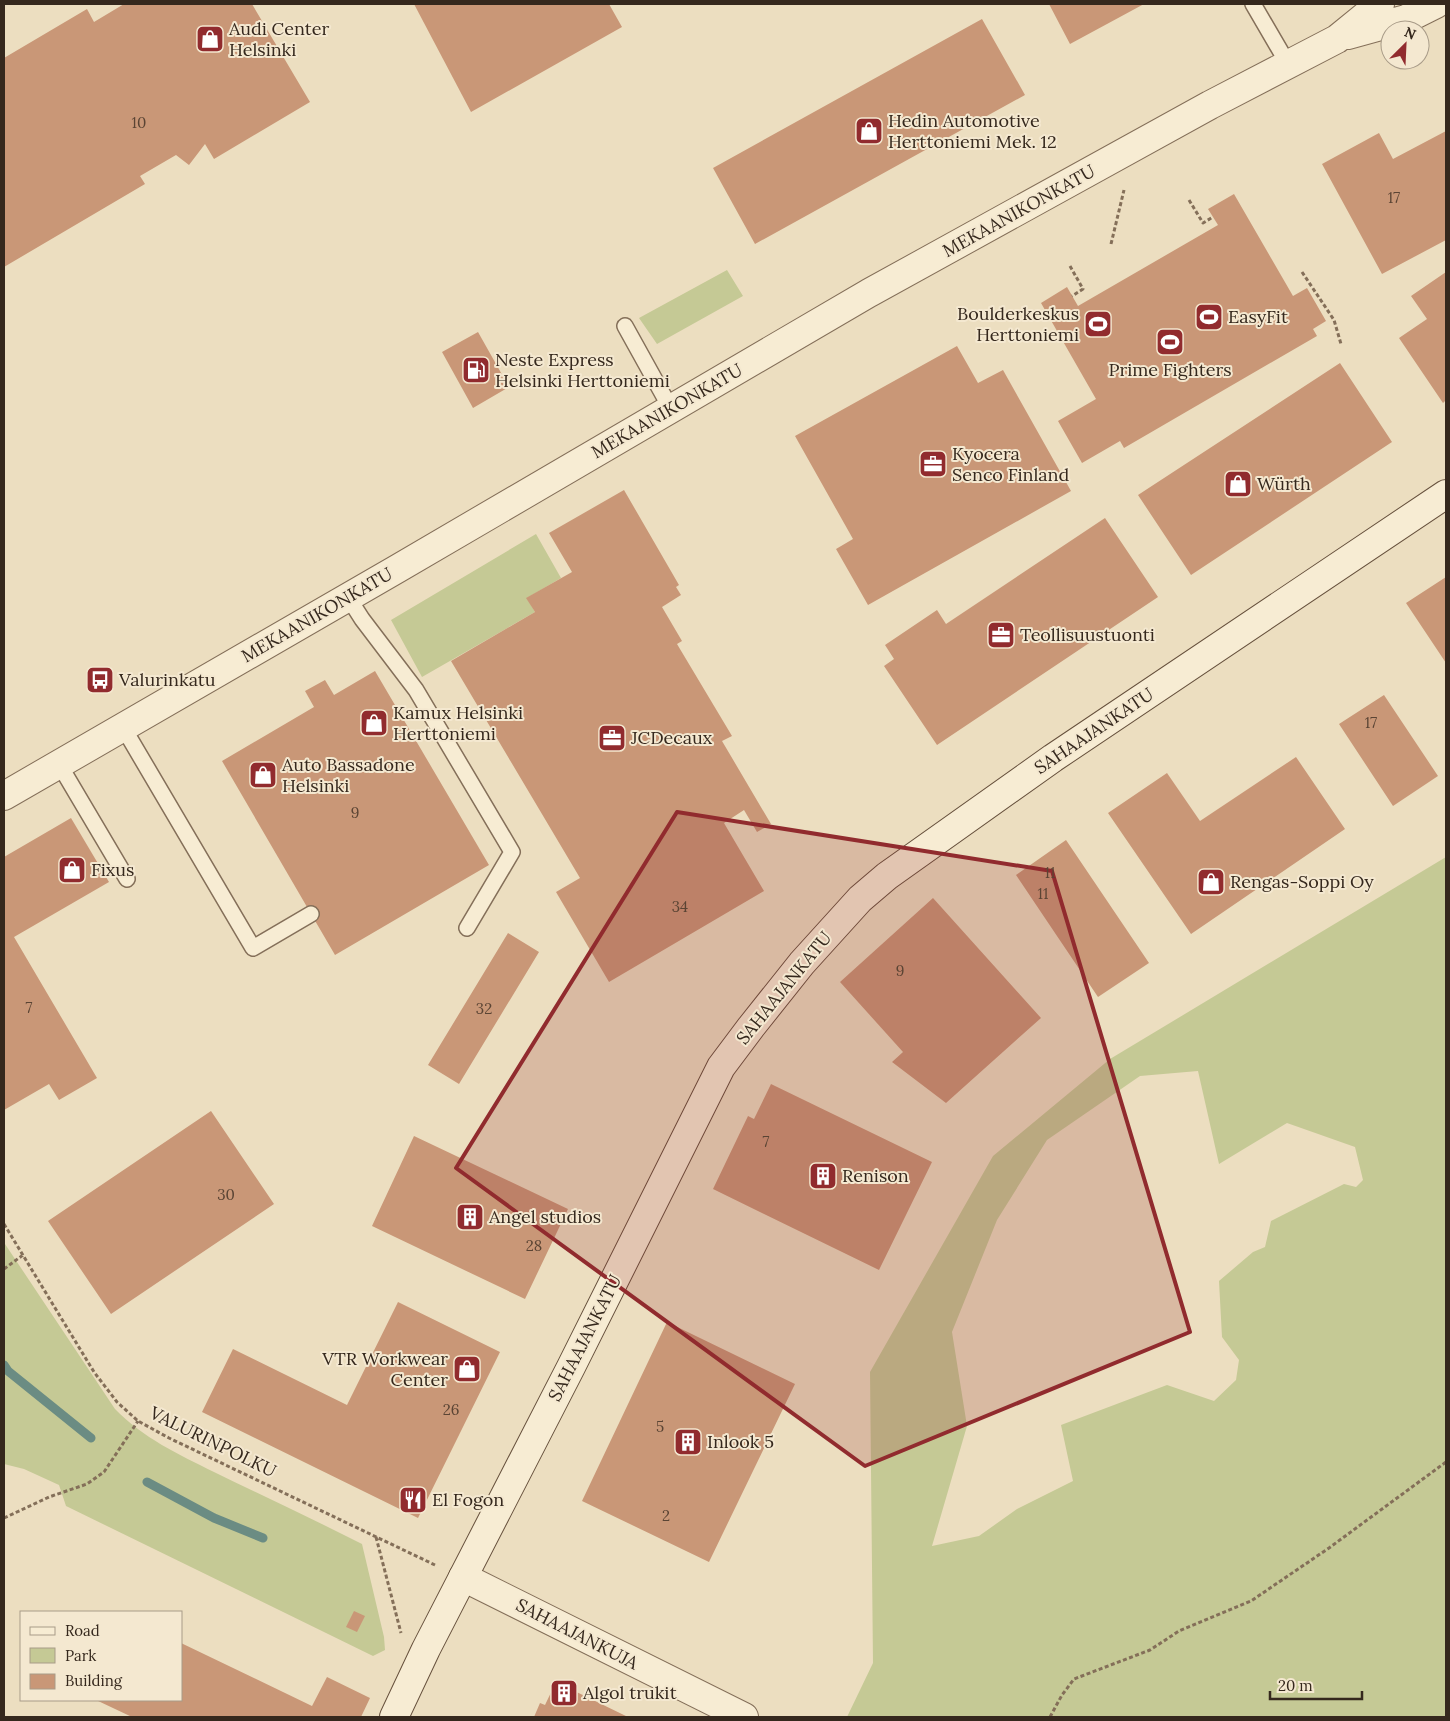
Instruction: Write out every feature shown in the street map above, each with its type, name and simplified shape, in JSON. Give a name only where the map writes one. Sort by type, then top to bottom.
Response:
[{"type":"street","name":"MEKAANIKONKATU","points":[[1337,39],[1380,4]]},
{"type":"street","name":"MEKAANIKONKATU","points":[[4,796],[869,292],[1210,105],[1337,39],[1406,19],[1436,4]]},
{"type":"street","name":"SAHAAJANKATU","points":[[394,1717],[426,1649],[721,1067],[750,1027],[827,934],[865,894],[932,842],[1053,758],[1446,494]]},
{"type":"street","name":"SAHAAJANKUJA","points":[[463,1577],[744,1717]]},
{"type":"lane","points":[[1254,4],[1288,64]]},
{"type":"lane","points":[[626,326],[670,409]]},
{"type":"lane","points":[[348,597],[362,619],[416,690],[512,852],[467,928]]},
{"type":"lane","points":[[123,727],[253,948],[311,914]]},
{"type":"lane","points":[[59,764],[127,879]]},
{"type":"path","points":[[1111,244],[1124,190]]},
{"type":"path","points":[[1189,200],[1203,223],[1213,217]]},
{"type":"path","points":[[1070,266],[1083,290],[1072,296]]},
{"type":"path","points":[[1302,272],[1334,320],[1342,344]]},
{"type":"path","name":"VALURINPOLKU","points":[[4,1224],[94,1372],[117,1402],[138,1421],[168,1438],[437,1566]]},
{"type":"path","points":[[4,1269],[23,1256]]},
{"type":"path","points":[[4,1518],[49,1497],[87,1484],[104,1472],[138,1421]]},
{"type":"path","points":[[1050,1717],[1062,1695],[1074,1679],[1150,1650],[1179,1631],[1251,1601],[1329,1548],[1446,1462]]},
{"type":"path","points":[[376,1536],[402,1637]]},
{"type":"highlighted area","points":[[677,812],[1052,871],[1190,1332],[865,1466],[456,1168]]},
{"type":"green space","points":[[727,270],[743,296],[657,344],[639,318]]},
{"type":"green space","points":[[536,534],[561,578],[527,598],[535,612],[422,677],[391,620]]},
{"type":"green space","points":[[1446,857],[1446,1717],[847,1717],[873,1663],[870,1372],[993,1156],[1110,1059]],"holes":[[[1198,1071],[1219,1164],[1287,1123],[1355,1147],[1363,1180],[1356,1187],[1344,1184],[1271,1221],[1265,1247],[1253,1252],[1219,1281],[1222,1337],[1239,1360],[1236,1380],[1214,1401],[1167,1385],[1061,1425],[1073,1481],[1017,1509],[979,1536],[932,1546],[967,1426],[952,1332],[997,1220],[1047,1140],[1140,1076]]]},
{"type":"green space","points":[[4,1239],[5,1244],[115,1409],[137,1429],[174,1452],[362,1544],[384,1637],[385,1650],[373,1656],[66,1506],[59,1485],[24,1469],[4,1464]]},
{"type":"building","points":[[124,4],[252,4],[310,102],[214,159],[205,144],[189,165],[176,155],[140,176],[145,184],[4,267],[4,58],[87,9],[94,22]]},
{"type":"building","points":[[414,4],[609,4],[622,27],[471,112]]},
{"type":"building","points":[[1049,4],[1144,4],[1070,44]]},
{"type":"building","name":"Hedin Automotive Herttoniemi Mek. 12","points":[[982,19],[1025,95],[755,244],[713,168]]},
{"type":"building","points":[[1446,131],[1446,240],[1382,274],[1322,164],[1379,133],[1393,159]]},
{"type":"building","points":[[1234,194],[1293,296],[1307,288],[1326,321],[1313,329],[1317,336],[1124,448],[1120,441],[1082,463],[1058,421],[1096,399],[1041,303],[1067,287],[1078,306],[1218,225],[1208,209]]},
{"type":"building","points":[[1446,272],[1446,400],[1443,403],[1399,338],[1427,319],[1411,296]]},
{"type":"building","points":[[478,332],[509,387],[473,408],[442,352]]},
{"type":"building","name":"Kyocera Senco Finland","points":[[957,346],[978,383],[1003,370],[1071,491],[868,605],[836,549],[853,539],[795,436]]},
{"type":"building","points":[[1340,363],[1392,442],[1191,575],[1138,495]]},
{"type":"building","name":"JCDecaux","points":[[624,490],[679,585],[676,587],[681,595],[662,607],[682,641],[677,644],[732,736],[722,741],[771,824],[757,832],[744,810],[724,823],[764,891],[609,982],[556,892],[580,878],[451,661],[535,612],[526,598],[572,572],[549,533]]},
{"type":"building","name":"Teollisuustuonti","points":[[1105,518],[1158,597],[937,745],[884,666],[894,659],[885,645],[937,610],[946,624]]},
{"type":"building","points":[[1446,577],[1446,663],[1406,603]]},
{"type":"building","points":[[375,671],[489,865],[335,955],[222,761],[314,707],[305,691],[325,680],[334,695]]},
{"type":"building","points":[[1384,695],[1438,776],[1393,806],[1339,724]]},
{"type":"building","name":"Rengas-Soppi Oy","points":[[1296,757],[1345,829],[1191,934],[1108,813],[1167,773],[1200,821]]},
{"type":"building","points":[[71,818],[109,882],[14,937],[97,1078],[59,1100],[49,1084],[4,1110],[4,857]]},
{"type":"building","points":[[1066,840],[1149,963],[1098,997],[1016,875]]},
{"type":"building","points":[[933,898],[1041,1018],[946,1103],[892,1062],[903,1052],[840,982]]},
{"type":"building","points":[[508,933],[539,952],[459,1084],[428,1065]]},
{"type":"building","name":"Renison","points":[[771,1084],[932,1162],[879,1270],[713,1189],[748,1116],[754,1119]]},
{"type":"building","points":[[211,1111],[274,1204],[111,1314],[48,1221]]},
{"type":"building","name":"Angel studios","points":[[414,1136],[568,1209],[525,1299],[372,1226]]},
{"type":"building","points":[[398,1302],[500,1352],[418,1518],[202,1412],[233,1349],[347,1405]]},
{"type":"building","name":"Inlook 5","points":[[667,1322],[795,1384],[709,1562],[582,1501]]},
{"type":"building","points":[[354,1611],[365,1616],[357,1632],[346,1627]]},
{"type":"building","points":[[182,1643],[312,1706],[327,1677],[370,1698],[361,1717],[132,1717],[98,1701],[182,1701]]},
{"type":"building","name":"Algol trukit","points":[[556,1682],[628,1717],[534,1717],[540,1703],[545,1705]]},
{"type":"waterway","points":[[4,1365],[8,1371],[91,1438]]},
{"type":"waterway","points":[[147,1482],[214,1518],[263,1538]]},
{"type":"place","name":"Audi Center Helsinki","points":[[210,39]]},
{"type":"place","name":"Hedin Automotive Herttoniemi Mek. 12","points":[[869,131]]},
{"type":"place","name":"EasyFit","points":[[1209,317]]},
{"type":"place","name":"Boulderkeskus Herttoniemi","points":[[1098,324]]},
{"type":"place","name":"Prime Fighters","points":[[1170,342]]},
{"type":"place","name":"Neste Express Helsinki Herttoniemi","points":[[476,370]]},
{"type":"place","name":"Kyocera Senco Finland","points":[[933,464]]},
{"type":"place","name":"Würth","points":[[1238,484]]},
{"type":"place","name":"Teollisuustuonti","points":[[1001,635]]},
{"type":"place","name":"Valurinkatu","points":[[100,680]]},
{"type":"place","name":"Kamux Helsinki Herttoniemi","points":[[374,723]]},
{"type":"place","name":"JCDecaux","points":[[612,738]]},
{"type":"place","name":"Auto Bassadone Helsinki","points":[[263,775]]},
{"type":"place","name":"Fixus","points":[[72,870]]},
{"type":"place","name":"Rengas-Soppi Oy","points":[[1211,882]]},
{"type":"place","name":"Renison","points":[[823,1176]]},
{"type":"place","name":"Angel studios","points":[[470,1217]]},
{"type":"place","name":"VTR Workwear Center","points":[[467,1369]]},
{"type":"place","name":"Inlook 5","points":[[688,1442]]},
{"type":"place","name":"El Fogon","points":[[413,1500]]},
{"type":"place","name":"Algol trukit","points":[[564,1693]]}]
